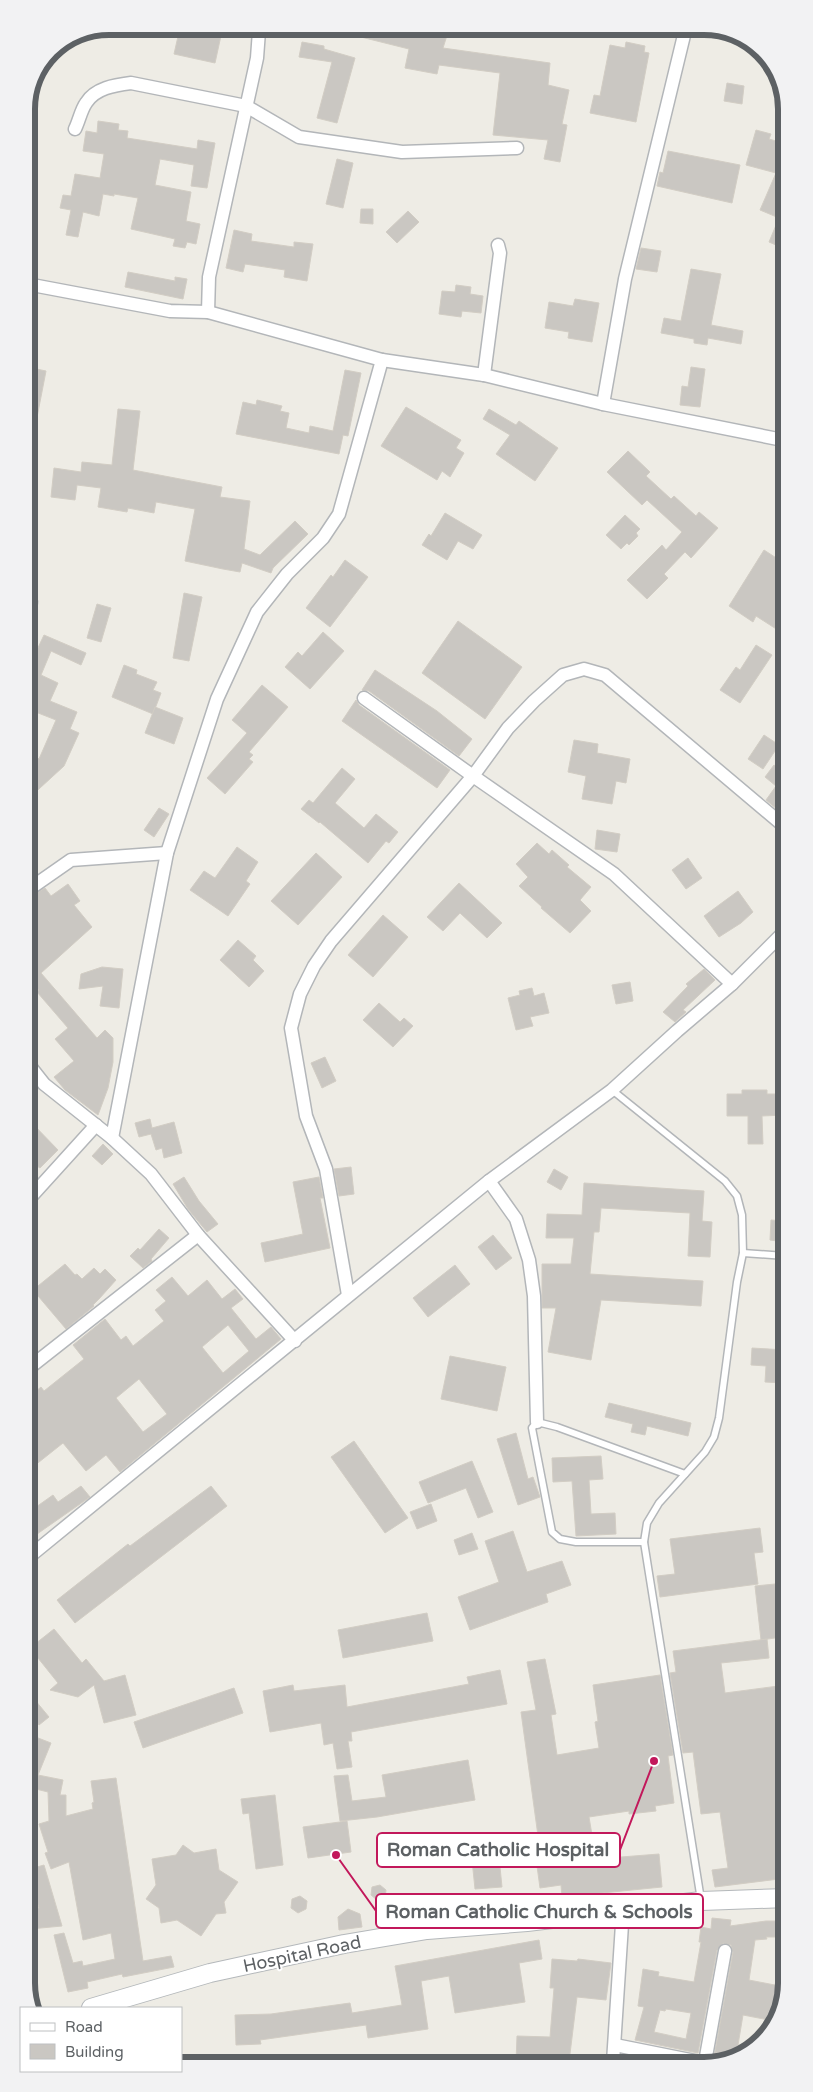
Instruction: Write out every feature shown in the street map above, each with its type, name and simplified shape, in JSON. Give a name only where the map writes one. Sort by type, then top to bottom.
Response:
[{"type":"street","points":[[208,312],[209,277],[257,58],[259,35]]},
{"type":"street","points":[[603,404],[625,279],[684,35]]},
{"type":"street","points":[[75,129],[86,103],[97,92],[113,85],[131,83],[246,106],[299,137],[402,152],[517,148]]},
{"type":"street","points":[[484,375],[500,253],[498,245]]},
{"type":"street","points":[[35,286],[170,311],[208,312],[382,360],[484,375],[603,404],[778,439]]},
{"type":"street","points":[[112,1138],[167,853],[216,699],[257,612],[287,574],[323,538],[339,514],[382,360]]},
{"type":"street","points":[[348,1295],[326,1169],[306,1116],[291,1028],[300,994],[314,966],[330,941],[473,776],[508,728],[563,675],[584,670],[605,675],[778,821]]},
{"type":"street","points":[[364,698],[614,874],[732,984]]},
{"type":"street","points":[[35,885],[62,864],[71,860],[167,853]]},
{"type":"street","points":[[35,1552],[489,1181],[612,1090],[732,984],[778,938]]},
{"type":"street","points":[[35,1073],[44,1084],[112,1138],[151,1174],[198,1235],[295,1340]]},
{"type":"street","points":[[35,1192],[96,1125]]},
{"type":"street","points":[[489,1181],[516,1219],[529,1260],[534,1296],[537,1422]]},
{"type":"street","points":[[35,1363],[198,1235]]},
{"type":"street","name":"Hospital Road","points":[[102,2007],[210,1973],[344,1944],[427,1930],[527,1922],[701,1901],[778,1898]]},
{"type":"street","points":[[614,2057],[623,1909]]},
{"type":"street","points":[[706,2057],[725,1951]]},
{"type":"street","points":[[615,2045],[675,2057]]},
{"type":"lane","points":[[612,1090],[725,1181],[737,1196],[742,1215],[743,1253],[714,1437],[706,1452],[658,1503],[647,1523],[644,1542],[701,1901]]},
{"type":"lane","points":[[743,1253],[778,1256]]},
{"type":"lane","points":[[644,1542],[576,1542],[560,1539],[552,1532],[532,1428],[537,1422],[557,1427],[685,1474]]},
{"type":"building","points":[[178,35],[221,35],[215,63],[174,54]]},
{"type":"building","points":[[353,35],[447,35],[443,48],[550,63],[548,85],[569,90],[562,124],[567,125],[560,162],[544,159],[548,140],[493,135],[500,73],[439,65],[437,74],[405,68],[409,49]]},
{"type":"building","points":[[302,42],[324,46],[324,49],[355,58],[337,123],[317,118],[332,62],[299,57]]},
{"type":"building","points":[[626,42],[645,46],[644,52],[649,53],[636,122],[590,113],[594,95],[600,96],[610,45],[625,48]]},
{"type":"building","points":[[727,83],[744,86],[742,104],[724,101]]},
{"type":"building","points":[[98,121],[119,124],[118,130],[128,131],[127,138],[197,149],[198,140],[215,143],[207,188],[191,186],[194,165],[160,159],[155,185],[191,192],[186,221],[200,224],[196,244],[187,242],[185,248],[173,246],[175,239],[131,229],[138,198],[114,194],[114,196],[103,194],[99,216],[83,212],[78,237],[66,235],[71,210],[60,208],[63,195],[71,196],[75,174],[100,178],[104,154],[83,151],[86,131],[97,133]]},
{"type":"building","points":[[756,130],[771,134],[769,139],[778,142],[778,218],[760,210],[776,173],[746,165]]},
{"type":"building","points":[[668,151],[740,165],[732,203],[657,186],[660,172],[663,173]]},
{"type":"building","points":[[337,159],[353,163],[343,208],[326,204]]},
{"type":"building","points":[[361,209],[373,209],[373,224],[360,223]]},
{"type":"building","points":[[408,211],[419,222],[397,243],[386,232]]},
{"type":"building","points":[[778,220],[778,246],[769,242]]},
{"type":"building","points":[[234,230],[252,234],[251,241],[294,247],[294,242],[313,244],[307,281],[284,277],[285,270],[245,264],[243,272],[226,268]]},
{"type":"building","points":[[641,248],[661,251],[657,272],[636,269]]},
{"type":"building","points":[[691,269],[721,274],[711,325],[743,331],[741,344],[708,338],[707,345],[694,343],[694,339],[661,333],[664,318],[681,321]]},
{"type":"building","points":[[128,272],[175,281],[175,277],[187,279],[183,299],[125,287]]},
{"type":"building","points":[[456,285],[471,287],[470,294],[483,296],[481,313],[462,311],[461,317],[439,314],[442,291],[455,292]]},
{"type":"building","points":[[575,299],[599,303],[592,342],[568,338],[569,332],[545,328],[549,302],[573,306]]},
{"type":"building","points":[[691,367],[705,369],[700,407],[680,405],[682,386],[688,387]]},
{"type":"building","points":[[35,369],[46,371],[35,428]]},
{"type":"building","points":[[345,370],[361,373],[348,436],[343,435],[339,454],[236,434],[243,402],[256,405],[257,400],[282,406],[280,411],[289,413],[286,428],[309,433],[310,426],[333,431]]},
{"type":"building","points":[[406,407],[461,440],[456,448],[464,453],[450,477],[442,471],[437,480],[381,446]]},
{"type":"building","points":[[118,409],[140,411],[133,470],[222,487],[220,497],[250,501],[244,549],[260,555],[295,521],[308,534],[273,568],[271,573],[242,563],[240,572],[185,561],[195,509],[156,502],[154,513],[128,508],[127,512],[98,507],[101,488],[77,485],[75,500],[51,497],[54,468],[81,472],[82,462],[112,465]]},
{"type":"building","points":[[489,409],[516,425],[519,421],[558,448],[535,481],[496,454],[510,435],[483,419]]},
{"type":"building","points":[[628,451],[650,472],[646,476],[671,499],[674,496],[696,516],[699,512],[718,528],[691,558],[685,552],[664,574],[668,578],[647,599],[627,580],[662,545],[666,550],[682,532],[647,500],[642,505],[607,472]]},
{"type":"building","points":[[445,513],[482,535],[473,549],[458,541],[447,560],[422,545],[429,534],[431,536]]},
{"type":"building","points":[[625,515],[640,529],[636,533],[638,536],[629,545],[627,543],[621,549],[606,535]]},
{"type":"building","points":[[764,550],[778,559],[778,630],[756,616],[753,622],[729,606]]},
{"type":"building","points":[[345,560],[368,577],[330,627],[306,608]]},
{"type":"building","points":[[184,593],[202,597],[189,661],[173,658]]},
{"type":"building","points":[[97,604],[111,608],[101,642],[87,638]]},
{"type":"building","points":[[458,621],[522,667],[485,719],[422,673]]},
{"type":"building","points":[[323,632],[344,651],[310,689],[285,667],[298,652],[302,656]]},
{"type":"building","points":[[44,635],[86,653],[81,665],[51,651],[41,675],[58,683],[50,701],[77,712],[70,729],[79,733],[64,766],[35,793],[35,755],[39,759],[56,720],[35,712],[35,654]]},
{"type":"building","points":[[756,645],[772,655],[740,703],[720,690],[736,667],[740,670]]},
{"type":"building","points":[[124,665],[137,670],[136,674],[157,682],[153,690],[161,693],[153,714],[112,697]]},
{"type":"building","points":[[375,670],[437,711],[472,739],[459,756],[369,691],[362,690]]},
{"type":"building","points":[[262,685],[288,707],[249,752],[253,755],[249,759],[253,762],[225,794],[207,778],[247,733],[232,720]]},
{"type":"building","points":[[356,700],[359,705],[450,770],[437,788],[342,721]]},
{"type":"building","points":[[155,707],[183,718],[174,744],[145,733]]},
{"type":"building","points":[[764,735],[778,744],[763,769],[748,759]]},
{"type":"building","points":[[574,740],[598,744],[597,753],[630,759],[626,783],[616,781],[612,804],[582,799],[586,776],[568,772]]},
{"type":"building","points":[[774,765],[778,768],[778,810],[766,800],[776,786],[765,777]]},
{"type":"building","points":[[342,768],[355,779],[335,803],[364,828],[376,814],[398,832],[389,843],[386,841],[368,863],[320,822],[301,809],[309,800],[313,803]]},
{"type":"building","points":[[159,808],[169,814],[154,837],[144,830]]},
{"type":"building","points":[[597,830],[620,834],[617,852],[595,849]]},
{"type":"building","points":[[537,843],[549,854],[552,850],[569,865],[567,867],[591,887],[580,900],[591,911],[570,933],[519,886],[528,877],[516,864]]},
{"type":"building","points":[[237,847],[258,862],[246,881],[250,884],[228,916],[190,890],[204,871],[215,878]]},
{"type":"building","points":[[316,853],[342,877],[298,925],[271,901]]},
{"type":"building","points":[[688,858],[702,878],[686,889],[672,870]]},
{"type":"building","points":[[459,883],[502,923],[487,938],[460,913],[443,931],[427,917]]},
{"type":"building","points":[[68,884],[80,901],[74,905],[92,927],[41,973],[97,1038],[105,1030],[113,1038],[113,1062],[108,1088],[98,1115],[65,1090],[54,1077],[74,1061],[55,1039],[68,1028],[37,992],[39,990],[35,986],[35,894],[45,888],[51,896]]},
{"type":"building","points":[[738,891],[753,912],[741,923],[719,937],[704,916]]},
{"type":"building","points":[[383,915],[408,937],[373,977],[348,955]]},
{"type":"building","points":[[238,940],[256,956],[253,960],[264,971],[249,987],[220,960]]},
{"type":"building","points":[[102,967],[123,969],[119,1008],[100,1006],[103,986],[79,989],[81,974]]},
{"type":"building","points":[[704,969],[715,980],[683,1010],[686,1012],[675,1022],[663,1012],[688,986],[686,984]]},
{"type":"building","points":[[630,982],[633,1001],[616,1004],[612,985]]},
{"type":"building","points":[[532,988],[534,996],[544,993],[549,1013],[530,1017],[533,1026],[516,1030],[508,998],[520,995],[519,991]]},
{"type":"building","points":[[379,1003],[400,1022],[404,1018],[413,1026],[393,1047],[363,1020]]},
{"type":"building","points":[[325,1057],[336,1081],[322,1088],[311,1063]]},
{"type":"building","points":[[742,1090],[767,1090],[767,1094],[778,1094],[778,1115],[762,1116],[763,1144],[748,1144],[748,1116],[727,1116],[727,1094],[742,1094]]},
{"type":"building","points":[[150,1119],[152,1128],[174,1122],[182,1153],[164,1158],[162,1148],[156,1150],[151,1134],[139,1137],[135,1123]]},
{"type":"building","points":[[35,1126],[58,1150],[40,1168],[37,1166],[35,1168]]},
{"type":"building","points":[[103,1144],[113,1154],[102,1165],[92,1156]]},
{"type":"building","points":[[351,1167],[354,1194],[339,1196],[334,1169]]},
{"type":"building","points":[[554,1169],[568,1177],[561,1190],[547,1182]]},
{"type":"building","points":[[184,1177],[199,1201],[218,1224],[207,1232],[188,1209],[173,1184]]},
{"type":"building","points":[[319,1177],[323,1198],[320,1198],[330,1248],[265,1262],[261,1243],[303,1234],[293,1182]]},
{"type":"building","points":[[584,1183],[704,1191],[702,1221],[712,1222],[710,1257],[688,1256],[690,1213],[601,1208],[599,1232],[594,1232],[590,1274],[703,1281],[701,1306],[601,1300],[591,1360],[548,1352],[556,1308],[542,1308],[542,1264],[571,1264],[574,1238],[546,1238],[547,1214],[582,1215]]},
{"type":"building","points":[[771,1220],[778,1220],[778,1241],[770,1240]]},
{"type":"building","points":[[159,1229],[169,1238],[151,1259],[152,1261],[143,1268],[130,1256],[138,1248],[140,1250]]},
{"type":"building","points":[[493,1235],[512,1258],[496,1270],[478,1247]]},
{"type":"building","points":[[65,1264],[75,1275],[77,1274],[82,1279],[94,1268],[100,1274],[105,1269],[116,1280],[94,1306],[66,1329],[35,1292],[35,1288]]},
{"type":"building","points":[[455,1265],[470,1284],[428,1317],[413,1298]]},
{"type":"building","points":[[172,1277],[188,1296],[207,1280],[222,1299],[235,1289],[243,1299],[231,1308],[256,1339],[271,1327],[281,1339],[120,1472],[106,1455],[86,1471],[63,1443],[35,1465],[35,1392],[41,1387],[44,1391],[84,1359],[73,1345],[105,1319],[121,1340],[126,1336],[133,1346],[164,1321],[155,1310],[166,1301],[156,1290]],"holes":[[[228,1325],[249,1351],[223,1373],[202,1347]],[[139,1379],[167,1414],[143,1432],[116,1398]]]},
{"type":"building","points":[[752,1348],[778,1350],[778,1383],[765,1382],[766,1366],[751,1365]]},
{"type":"building","points":[[450,1356],[506,1367],[497,1411],[441,1399]]},
{"type":"building","points":[[609,1403],[691,1423],[688,1436],[647,1426],[645,1435],[631,1432],[633,1424],[605,1417]]},
{"type":"building","points":[[516,1433],[528,1479],[533,1477],[540,1497],[518,1505],[497,1439]]},
{"type":"building","points":[[354,1441],[408,1518],[385,1533],[331,1457]]},
{"type":"building","points":[[601,1456],[603,1479],[589,1480],[591,1514],[615,1513],[616,1534],[576,1536],[572,1481],[553,1482],[552,1458]]},
{"type":"building","points":[[472,1461],[493,1512],[478,1518],[466,1488],[428,1503],[419,1482]]},
{"type":"building","points":[[81,1486],[90,1497],[35,1536],[35,1508],[53,1495],[58,1502]]},
{"type":"building","points":[[211,1486],[227,1506],[75,1623],[57,1600],[128,1544],[130,1546]]},
{"type":"building","points":[[431,1504],[437,1521],[417,1529],[410,1512]]},
{"type":"building","points":[[760,1528],[763,1552],[754,1553],[758,1584],[660,1597],[657,1576],[675,1574],[670,1539]]},
{"type":"building","points":[[513,1531],[527,1572],[562,1561],[571,1585],[546,1594],[548,1602],[470,1630],[458,1597],[499,1582],[485,1541]]},
{"type":"building","points":[[472,1533],[478,1549],[459,1555],[454,1540]]},
{"type":"building","points":[[775,1584],[778,1607],[778,1638],[761,1640],[755,1586]]},
{"type":"building","points":[[427,1613],[433,1641],[343,1658],[338,1630]]},
{"type":"building","points":[[54,1629],[82,1663],[86,1659],[104,1681],[125,1675],[136,1715],[104,1723],[94,1685],[78,1697],[50,1690],[58,1683],[35,1654],[35,1644]]},
{"type":"building","points":[[767,1639],[769,1658],[721,1663],[725,1693],[778,1686],[778,1879],[715,1887],[712,1870],[728,1868],[720,1812],[701,1814],[693,1752],[683,1753],[670,1673],[676,1672],[673,1651]]},
{"type":"building","points":[[545,1659],[556,1714],[551,1715],[557,1755],[599,1748],[595,1722],[598,1721],[593,1685],[660,1675],[673,1755],[668,1756],[674,1803],[655,1806],[656,1811],[629,1814],[629,1811],[589,1817],[596,1859],[659,1854],[662,1887],[562,1897],[561,1885],[540,1888],[537,1866],[542,1865],[521,1712],[536,1710],[527,1662]]},
{"type":"building","points":[[500,1670],[507,1704],[351,1732],[352,1741],[348,1741],[352,1767],[337,1769],[333,1743],[324,1745],[321,1723],[270,1732],[263,1691],[293,1685],[294,1691],[345,1685],[347,1707],[469,1684],[467,1677]]},
{"type":"building","points":[[234,1688],[243,1713],[143,1748],[134,1722]]},
{"type":"building","points":[[35,1700],[49,1717],[39,1725],[35,1720]]},
{"type":"building","points":[[35,1737],[51,1743],[38,1775],[63,1780],[60,1795],[66,1795],[66,1816],[93,1809],[91,1781],[116,1778],[143,1961],[171,1956],[174,1967],[123,1977],[122,1974],[87,1982],[88,1988],[68,1992],[54,1935],[64,1933],[73,1963],[82,1961],[83,1966],[115,1959],[111,1933],[83,1940],[69,1862],[51,1869],[45,1853],[48,1852],[39,1824],[49,1821],[48,1792],[35,1789]]},
{"type":"building","points":[[468,1760],[475,1800],[377,1817],[340,1821],[334,1776],[348,1775],[352,1801],[386,1797],[382,1775]]},
{"type":"building","points":[[275,1795],[283,1865],[256,1869],[249,1813],[243,1814],[241,1799]]},
{"type":"building","points":[[347,1821],[351,1852],[308,1858],[303,1827]]},
{"type":"building","points":[[183,1845],[194,1853],[216,1849],[219,1870],[238,1882],[224,1902],[226,1913],[216,1914],[201,1936],[177,1920],[161,1923],[159,1908],[146,1899],[156,1885],[152,1859],[176,1855]]},
{"type":"building","points":[[498,1847],[502,1887],[475,1889],[471,1850]]},
{"type":"building","points":[[44,1865],[62,1926],[35,1929],[35,1908],[39,1908],[35,1895],[35,1868]]},
{"type":"building","points":[[380,1885],[386,1890],[385,1898],[377,1900],[371,1895],[372,1887]]},
{"type":"building","points":[[300,1896],[307,1901],[306,1909],[298,1913],[291,1908],[292,1899]]},
{"type":"building","points":[[348,1909],[360,1914],[362,1927],[339,1930],[338,1917]]},
{"type":"building","points":[[712,1918],[731,1920],[730,1926],[778,1921],[778,1937],[766,1937],[767,1939],[755,1940],[749,1980],[778,1986],[774,2007],[770,2016],[768,2020],[743,2015],[738,2045],[743,2046],[728,2053],[714,2056],[733,1952],[731,1945],[723,1943],[717,1950],[698,2053],[635,2040],[644,2007],[638,2006],[643,1969],[659,1972],[658,1976],[694,1982],[701,1942],[699,1942],[701,1927],[711,1929]],"holes":[[[666,2009],[691,2013],[686,2039],[654,2032],[660,2010],[665,2011]]]},
{"type":"building","points":[[539,1940],[542,1959],[519,1963],[525,2002],[455,2013],[449,1976],[421,1981],[428,2029],[368,2038],[366,2025],[260,2040],[261,2044],[236,2045],[235,2015],[271,2014],[350,2003],[352,2013],[402,2005],[395,1966]]},
{"type":"building","points":[[552,1959],[577,1961],[578,1959],[611,1963],[606,2000],[577,1997],[570,2057],[516,2057],[517,2036],[550,2037],[554,1988],[550,1988]]},
{"type":"place","name":"Roman Catholic Hospital","points":[[654,1761]]},
{"type":"place","name":"Roman Catholic Church & Schools","points":[[336,1855]]}]
